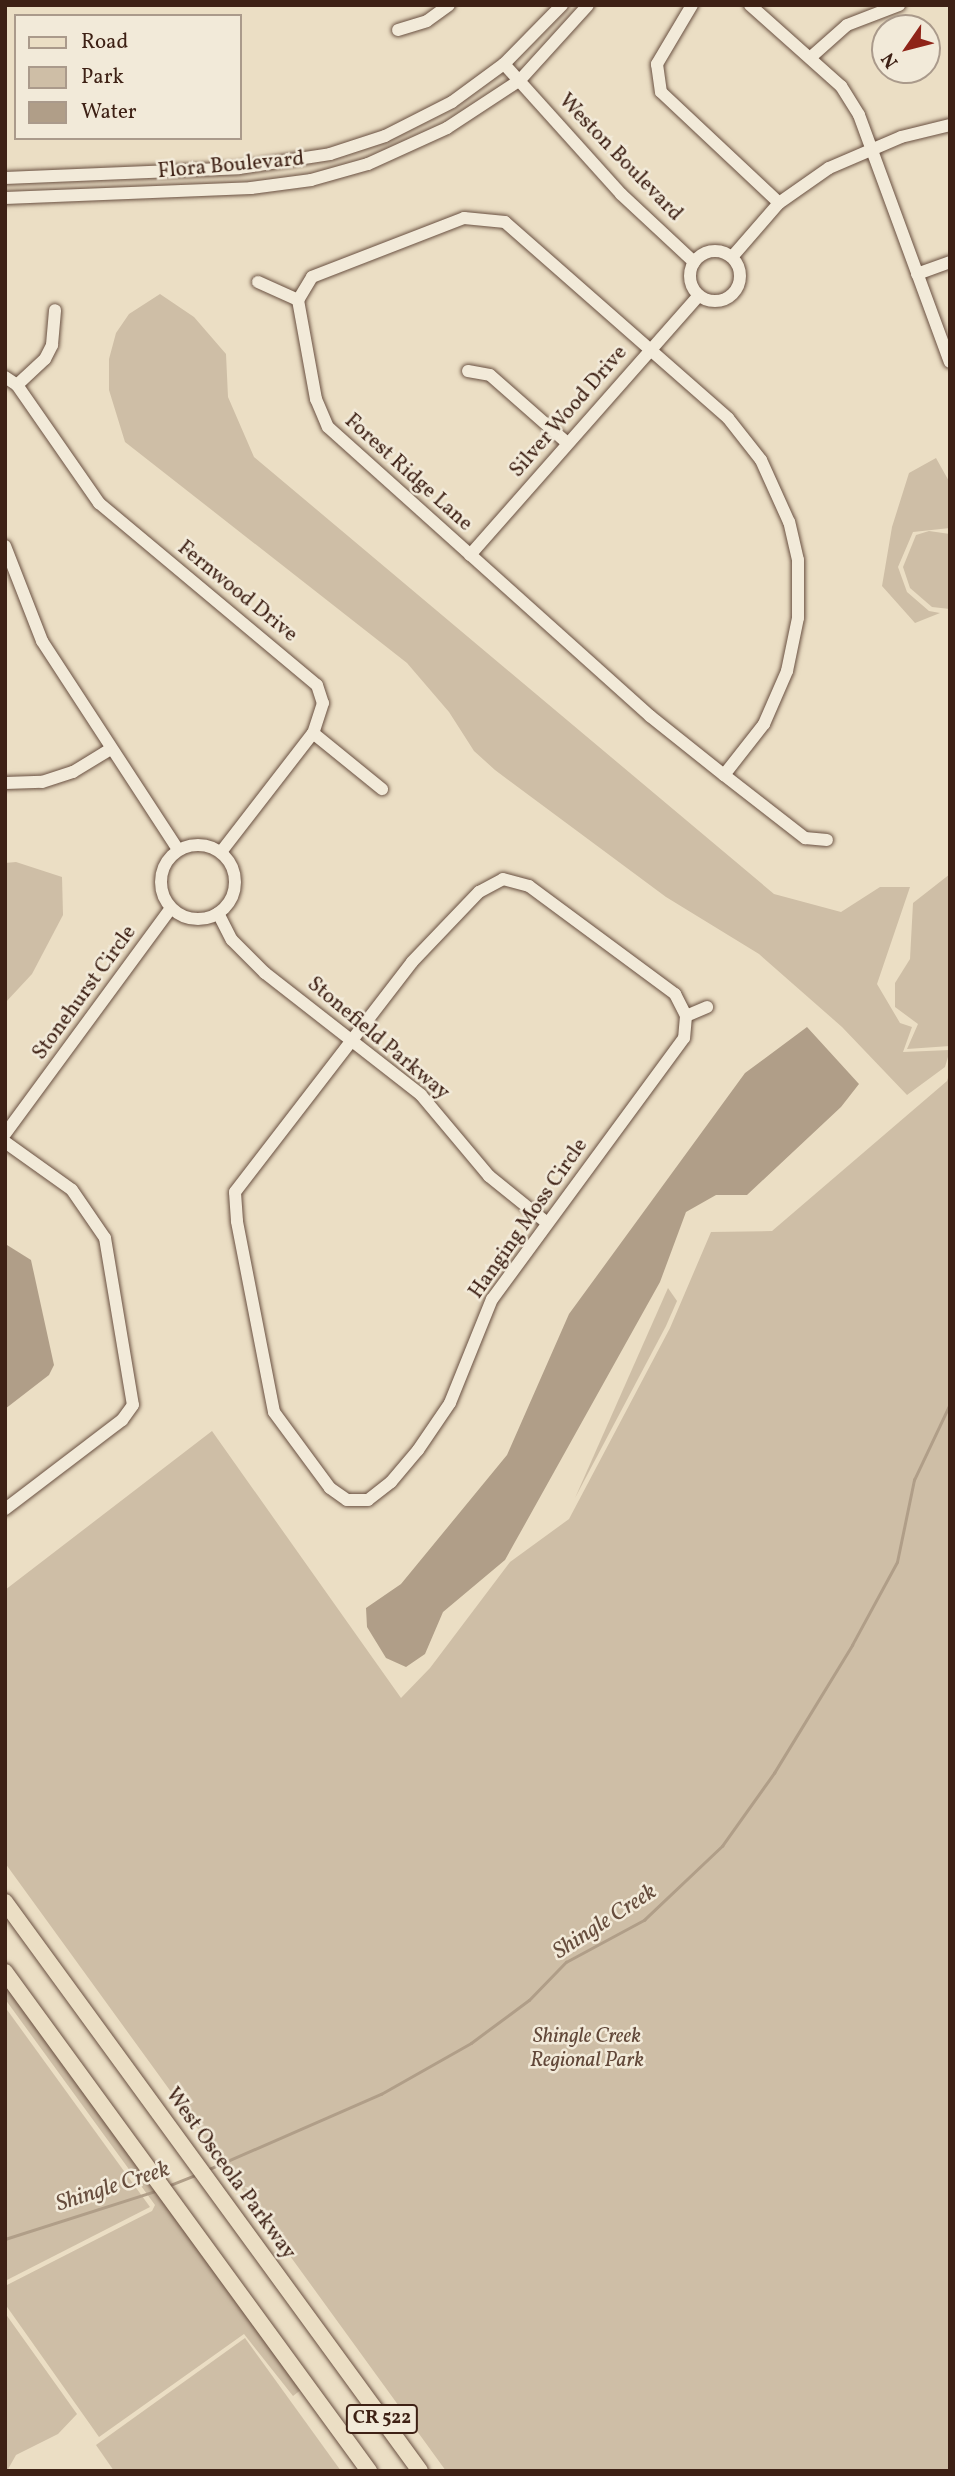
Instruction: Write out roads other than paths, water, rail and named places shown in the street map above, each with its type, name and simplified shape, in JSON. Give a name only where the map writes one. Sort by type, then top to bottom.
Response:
[{"type":"main road","name":"West Osceola Parkway","points":[[7,1905],[420,2471]]},
{"type":"main road","name":"CR 522","points":[[5,1972],[369,2471]]},
{"type":"street","name":"Flora Boulevard","points":[[5,178],[269,166],[363,144],[432,113],[504,64],[562,5]]},
{"type":"street","name":"Flora Boulevard","points":[[5,198],[173,192],[284,184],[368,164],[447,128],[520,80],[588,5]]},
{"type":"street","points":[[692,5],[657,64],[661,92],[779,202]]},
{"type":"street","points":[[750,5],[841,86],[859,115],[950,362]]},
{"type":"street","points":[[811,57],[847,24],[900,5]]},
{"type":"street","points":[[398,30],[417,26],[440,8]]},
{"type":"street","points":[[504,64],[520,80]]},
{"type":"street","name":"Weston Boulevard","points":[[520,80],[621,194],[694,262]]},
{"type":"street","points":[[732,257],[779,202],[829,168],[871,148],[950,125]]},
{"type":"street","points":[[171,171],[173,192]]},
{"type":"street","points":[[155,172],[156,192]]},
{"type":"street","points":[[258,282],[298,300],[312,276],[330,267],[391,249],[464,218],[485,217],[505,222],[728,418],[761,460],[789,522],[798,560],[798,618],[787,671],[764,724],[724,775]]},
{"type":"street","points":[[712,251],[732,257],[741,275],[734,294],[721,301],[698,296],[689,276],[694,262],[712,251]]},
{"type":"street","points":[[917,274],[950,262]]},
{"type":"street","name":"Silver Wood Drive","points":[[470,555],[698,296]]},
{"type":"street","name":"Forest Ridge Lane","points":[[298,300],[316,399],[328,427],[650,716],[806,838],[827,840]]},
{"type":"street","points":[[17,385],[45,359],[52,345],[55,310]]},
{"type":"street","points":[[468,371],[489,375],[567,443]]},
{"type":"street","name":"Fernwood Drive","points":[[5,377],[17,385],[99,503],[317,685],[323,703],[313,733],[221,852]]},
{"type":"street","points":[[5,546],[42,641],[109,750],[178,850]]},
{"type":"street","points":[[313,733],[382,789]]},
{"type":"street","points":[[5,783],[42,782],[73,772],[109,750]]},
{"type":"street","points":[[201,844],[221,852],[232,865],[235,887],[218,914],[193,919],[171,908],[163,896],[161,874],[178,850],[201,844]]},
{"type":"street","name":"Hanging Moss Circle","points":[[503,879],[529,886],[675,994],[686,1016],[684,1038],[546,1222],[492,1299],[450,1403],[418,1450],[391,1482],[368,1500],[347,1500],[330,1488],[274,1412],[237,1221],[235,1192],[352,1037],[479,892],[503,879]]},
{"type":"street","name":"Stonehurst Circle","points":[[5,1134],[171,908]]},
{"type":"street","name":"Stonefield Parkway","points":[[218,914],[232,940],[265,972],[352,1037],[421,1095],[489,1176],[546,1222]]},
{"type":"street","points":[[686,1016],[708,1007]]},
{"type":"street","points":[[5,1142],[72,1190],[105,1238],[133,1405],[122,1420],[5,1509]]},
{"type":"water","points":[[807,1027],[859,1084],[841,1107],[747,1195],[716,1195],[686,1212],[660,1282],[505,1560],[443,1612],[425,1654],[406,1667],[386,1658],[367,1627],[366,1608],[401,1584],[507,1455],[569,1314],[745,1073]]},
{"type":"water","points":[[7,1245],[31,1260],[54,1365],[49,1375],[5,1409]]},
{"type":"waterway","name":"Shingle Creek","points":[[207,2170],[381,2094],[471,2043],[529,2000],[566,1962],[644,1920],[722,1846],[774,1773],[852,1645],[897,1562],[914,1480],[950,1404]]},
{"type":"waterway","name":"Shingle Creek","points":[[168,2186],[198,2174]]},
{"type":"waterway","name":"Shingle Creek","points":[[5,2239],[155,2191]]},
{"type":"park label","name":"Shingle Creek Regional Park","points":[[587,2049]]}]
